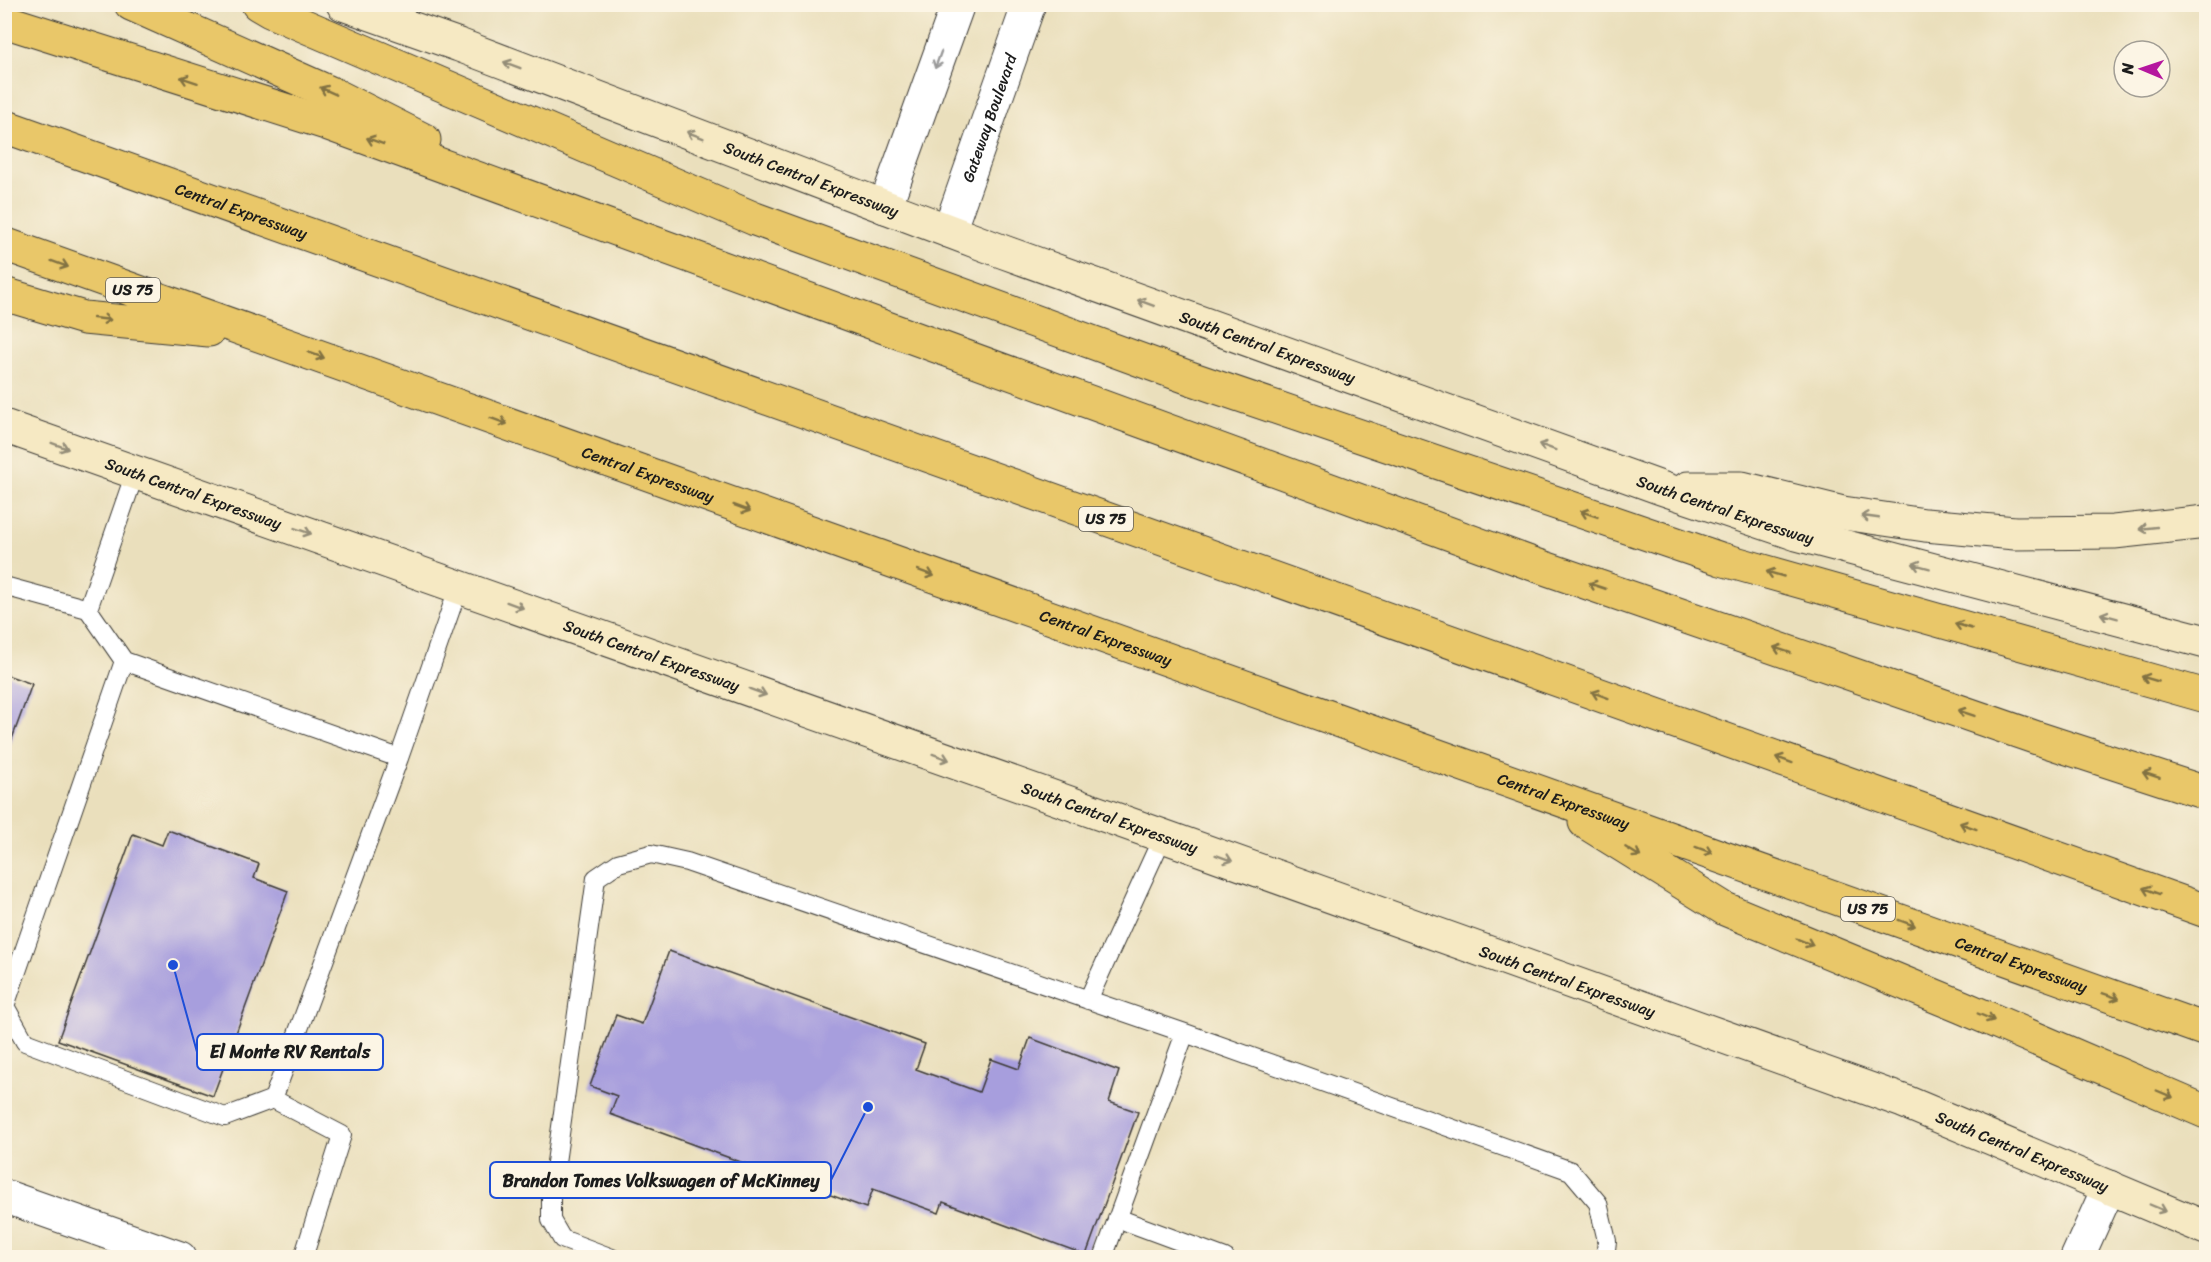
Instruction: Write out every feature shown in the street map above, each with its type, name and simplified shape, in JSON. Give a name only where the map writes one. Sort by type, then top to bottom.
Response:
[{"type":"highway","points":[[131,4],[335,95],[528,196]]},
{"type":"highway","points":[[258,4],[755,219],[1190,378],[1721,559],[2206,696]]},
{"type":"highway","points":[[4,21],[326,123],[1530,563],[2037,738],[2206,793]]},
{"type":"highway","name":"Central Expressway","points":[[4,126],[2206,911]]},
{"type":"highway","name":"Central Expressway","points":[[4,244],[2206,1030]]},
{"type":"highway","points":[[4,294],[84,318],[261,336]]},
{"type":"highway","points":[[1530,788],[1725,909],[1962,1007],[2206,1112]]},
{"type":"main road","name":"South Central Expressway","points":[[343,4],[459,45],[1004,252],[1661,488],[1797,534],[2206,642]]},
{"type":"main road","name":"South Central Expressway","points":[[4,426],[1163,836],[1903,1101],[2206,1228]]},
{"type":"main road","points":[[1661,488],[1742,488],[1844,513],[1925,525],[2015,533],[2114,532],[2206,522]]},
{"type":"street","points":[[885,207],[958,4]]},
{"type":"street","name":"Gateway Boulevard","points":[[949,231],[1029,4]]},
{"type":"street","points":[[2077,1257],[2109,1187]]},
{"type":"street","points":[[4,1196],[180,1257]]},
{"type":"lane","points":[[88,609],[135,473]]},
{"type":"lane","points":[[4,586],[88,609],[124,661],[399,758]]},
{"type":"lane","points":[[273,1099],[399,758],[459,586]]},
{"type":"lane","points":[[124,661],[5,1006],[25,1042],[225,1117],[273,1099],[342,1135],[303,1257]]},
{"type":"lane","points":[[1089,1000],[1163,836]]},
{"type":"lane","points":[[612,1257],[562,1239],[552,1220],[551,1198],[596,878],[618,864],[651,854],[687,862],[1185,1033],[1571,1171],[1598,1203],[1607,1241],[1605,1257]]},
{"type":"lane","points":[[1103,1257],[1185,1033]]},
{"type":"lane","points":[[1117,1218],[1226,1257]]},
{"type":"building","points":[[4,674],[32,684],[5,758],[4,758]]},
{"type":"building","points":[[168,830],[259,864],[254,878],[288,891],[213,1096],[58,1040],[133,834],[162,845]]},
{"type":"building","points":[[669,951],[925,1044],[916,1069],[979,1092],[991,1059],[1019,1069],[1030,1038],[1119,1071],[1109,1102],[1138,1112],[1086,1255],[943,1202],[939,1213],[873,1189],[866,1208],[610,1114],[617,1096],[590,1086],[616,1015],[642,1024]]},
{"type":"place","name":"El Monte RV Rentals","points":[[173,965]]},
{"type":"place","name":"Brandon Tomes Volkswagen of McKinney","points":[[868,1107]]}]
